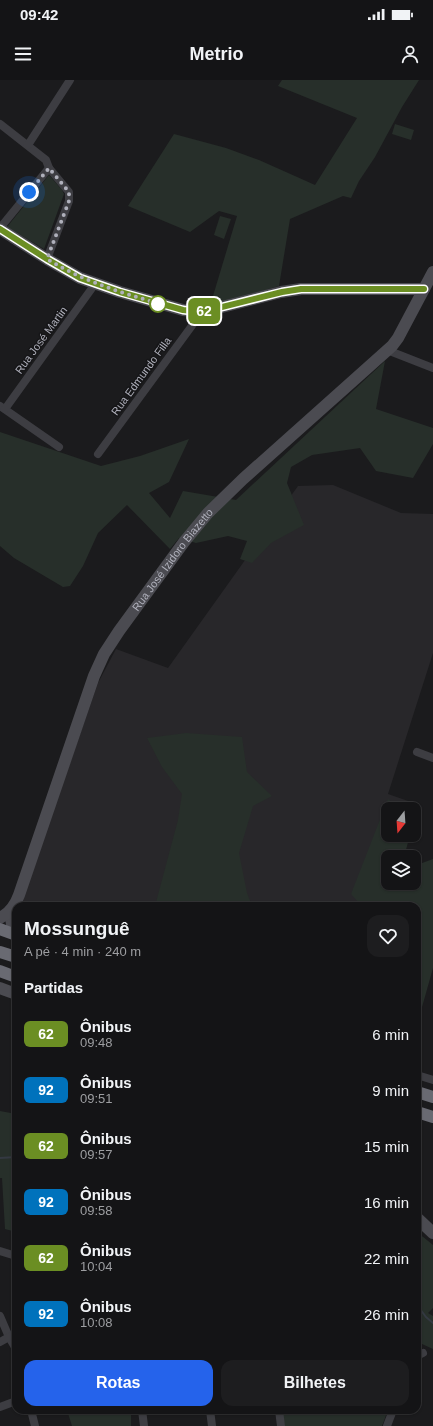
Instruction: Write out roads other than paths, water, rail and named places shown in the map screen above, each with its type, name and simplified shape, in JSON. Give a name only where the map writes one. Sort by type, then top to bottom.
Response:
[{"type":"highway","points":[[0,929],[12,934]]},
{"type":"highway","points":[[0,952],[12,956]]},
{"type":"highway","points":[[0,971],[12,976]]},
{"type":"highway","points":[[421,1093],[433,1097]]},
{"type":"highway","points":[[421,1113],[433,1117]]},
{"type":"street","points":[[28,145],[70,80]]},
{"type":"street","points":[[0,124],[46,160],[49,168],[66,188],[70,196],[47,259]]},
{"type":"street","points":[[49,168],[0,229],[69,272],[95,284],[173,308],[202,312],[282,292],[301,289],[424,289]]},
{"type":"street","name":"Rua José Izidoro Biazetto","points":[[16,902],[20,895],[94,676],[104,654],[119,631],[171,560],[208,513],[387,350],[398,338],[433,272]]},
{"type":"street","name":"Rua José Martin","points":[[2,407],[95,284]]},
{"type":"street","name":"Rua Edmundo Filla","points":[[98,454],[202,312]]},
{"type":"street","points":[[387,350],[433,368]]},
{"type":"street","points":[[2,407],[59,446]]},
{"type":"street","points":[[417,752],[433,758]]},
{"type":"street","name":"Rua José Izidoro Biazetto","points":[[5,915],[12,924]]},
{"type":"street","points":[[0,988],[12,992]]},
{"type":"street","points":[[421,1076],[433,1080]]},
{"type":"street","points":[[421,1222],[433,1233]]},
{"type":"street","points":[[0,1251],[12,1255]]},
{"type":"street","points":[[0,1316],[12,1342]]},
{"type":"street","points":[[0,1342],[9,1337]]},
{"type":"street","points":[[0,1407],[12,1402]]},
{"type":"street","points":[[32,1414],[35,1426]]},
{"type":"street","points":[[142,1414],[144,1426]]},
{"type":"street","points":[[210,1414],[212,1426]]},
{"type":"street","points":[[280,1414],[281,1426]]},
{"type":"street","points":[[387,1426],[392,1414]]},
{"type":"waterway","points":[[0,1158],[12,1157]]},
{"type":"waterway","points":[[421,1310],[433,1323]]}]
